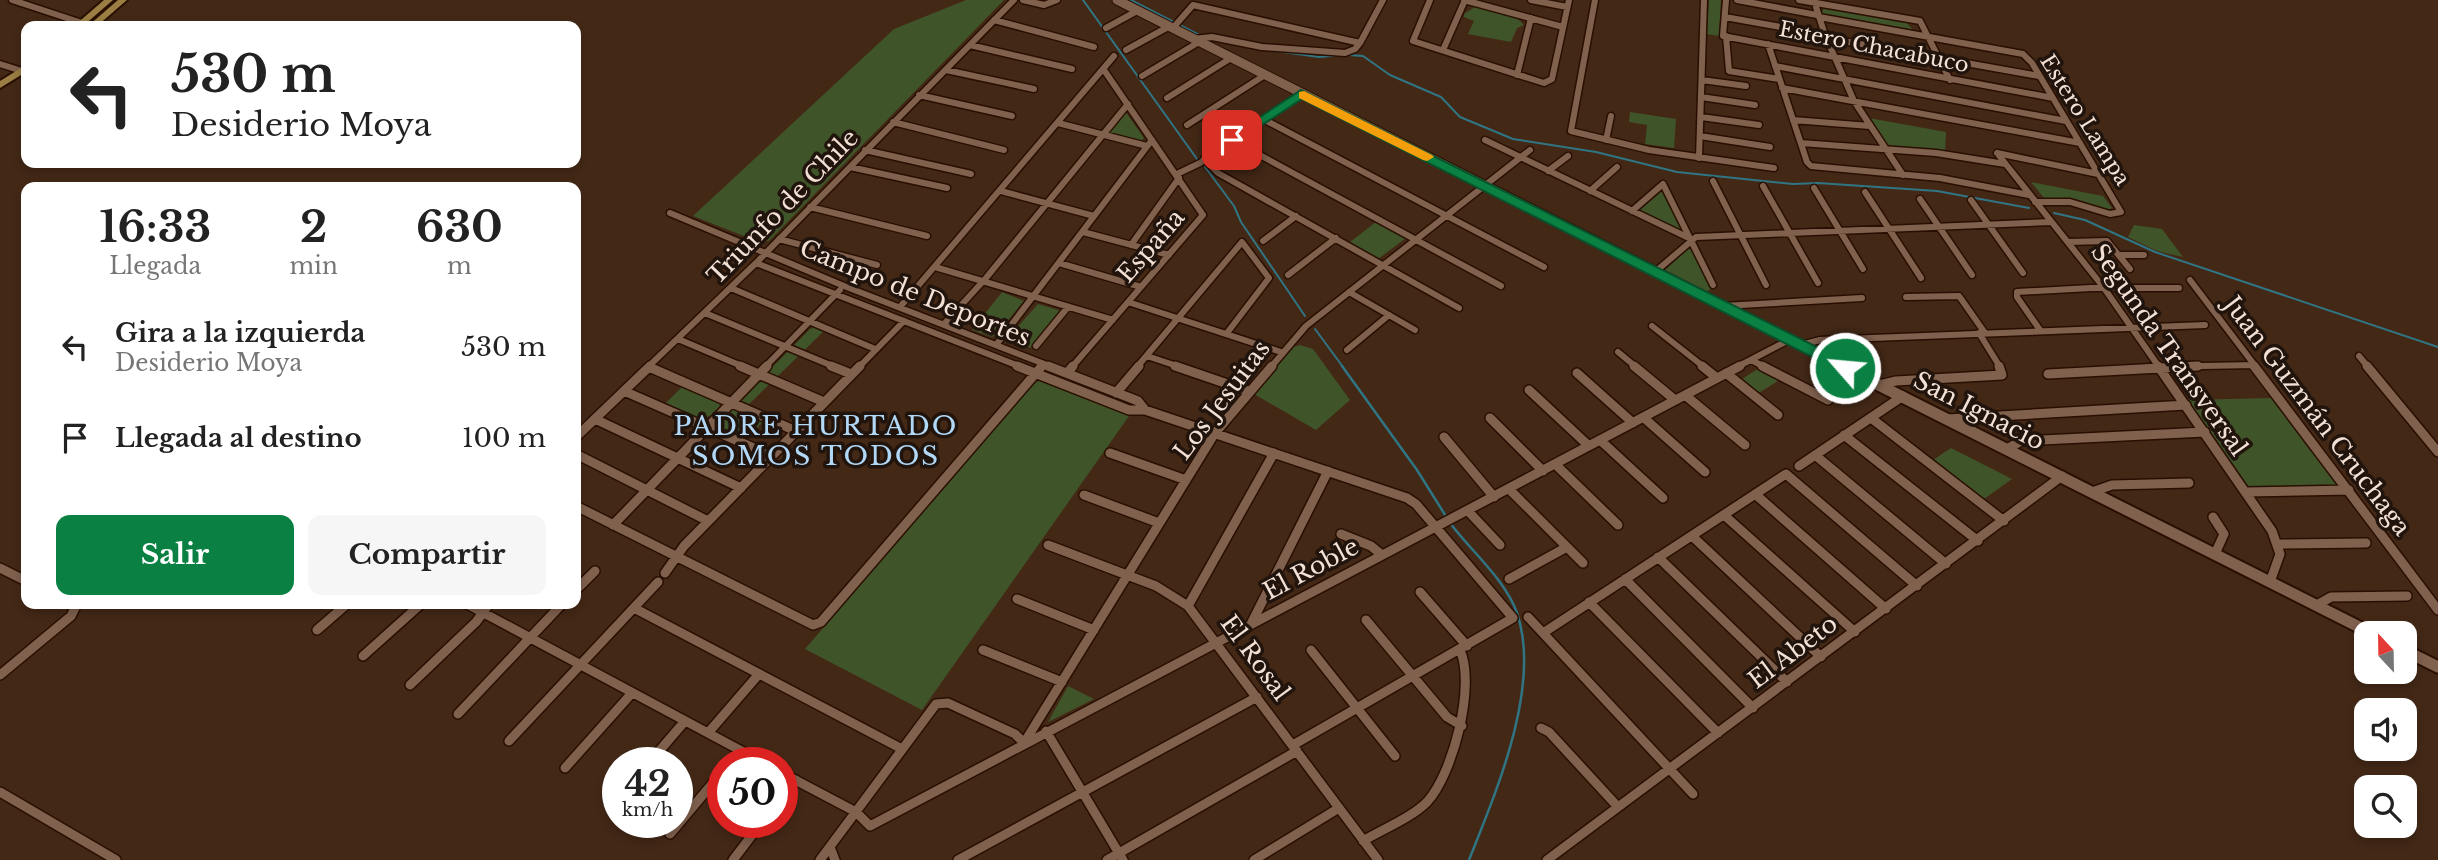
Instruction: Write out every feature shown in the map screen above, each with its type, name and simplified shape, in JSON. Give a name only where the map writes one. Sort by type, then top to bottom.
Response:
[{"type":"main road","points":[[85,21],[109,0]]},
{"type":"main road","points":[[98,21],[123,0]]},
{"type":"main road","name":"San Ignacio","points":[[1120,1],[2354,624]]},
{"type":"main road","points":[[0,85],[21,74]]},
{"type":"main road","points":[[0,94],[21,76]]},
{"type":"main road","points":[[2417,656],[2438,667]]},
{"type":"street","points":[[12,0],[69,21]]},
{"type":"street","name":"Triunfo de Chile","points":[[581,432],[757,263],[1014,0]]},
{"type":"street","points":[[1023,0],[1042,5],[1056,0]]},
{"type":"street","points":[[1142,76],[1198,40],[1211,37],[1317,53],[1345,53],[1355,49],[1360,43],[1383,0]]},
{"type":"street","points":[[1430,0],[1412,40],[1547,83],[1552,79],[1568,4],[1531,0]]},
{"type":"street","points":[[1443,50],[1464,0],[1563,27]]},
{"type":"street","points":[[1595,0],[1571,131],[1606,141],[1774,169]]},
{"type":"street","points":[[1699,158],[1704,0]]},
{"type":"street","points":[[1726,0],[1723,36],[1726,36],[1729,71],[1779,79]]},
{"type":"street","name":"Estero Lampa","points":[[1737,0],[1817,13],[2022,54],[2039,76],[2120,214],[2110,214],[2070,202],[2035,202]]},
{"type":"street","points":[[1799,0],[1920,21],[1950,80]]},
{"type":"street","points":[[1126,50],[1174,26],[1193,5],[1360,43]]},
{"type":"street","points":[[1105,29],[1137,11]]},
{"type":"street","points":[[1817,13],[1854,101],[1903,175]]},
{"type":"street","points":[[1725,17],[2039,76]]},
{"type":"street","points":[[1517,75],[1531,18]]},
{"type":"street","points":[[994,20],[1094,47]]},
{"type":"street","name":"Estero Chacabuco","points":[[1726,36],[2053,99]]},
{"type":"street","points":[[1768,44],[1807,163],[1817,168],[1940,178],[2030,195]]},
{"type":"street","points":[[970,45],[1072,69]]},
{"type":"street","points":[[900,307],[1114,56]]},
{"type":"street","points":[[1167,98],[1231,58]]},
{"type":"street","points":[[0,64],[21,71]]},
{"type":"street","points":[[1775,66],[2066,121]]},
{"type":"street","points":[[946,70],[1034,89]]},
{"type":"street","name":"España","points":[[1067,373],[1203,215],[1178,176],[1150,143],[1128,104],[1104,70]]},
{"type":"street","points":[[1187,125],[1265,75]]},
{"type":"street","points":[[1702,80],[1746,86]]},
{"type":"street","points":[[1782,88],[2080,144]]},
{"type":"street","points":[[1131,245],[1178,176],[1301,94]]},
{"type":"street","points":[[919,95],[1012,116]]},
{"type":"street","points":[[1701,97],[1755,104]]},
{"type":"street","points":[[944,324],[1128,104]]},
{"type":"street","points":[[1606,141],[1611,116]]},
{"type":"street","points":[[1701,117],[1759,125]]},
{"type":"street","points":[[1263,119],[1544,267]]},
{"type":"street","points":[[1793,120],[1870,126]]},
{"type":"street","points":[[893,122],[1004,150]]},
{"type":"street","points":[[996,345],[1150,143],[1058,124]]},
{"type":"street","points":[[1700,136],[1770,147]]},
{"type":"street","points":[[1232,140],[1501,286]]},
{"type":"street","points":[[1485,140],[1690,239],[2051,222]]},
{"type":"street","points":[[1801,143],[1886,149],[2005,164]]},
{"type":"street","points":[[865,150],[971,174]]},
{"type":"street","name":"Los Jesuitas","points":[[1024,743],[1215,433],[1281,352],[1306,326],[1530,150]]},
{"type":"street","name":"Segunda Transversal","points":[[2098,174],[1997,153],[2104,288],[2205,432],[2279,544]]},
{"type":"street","points":[[1548,170],[1567,156]]},
{"type":"street","points":[[1205,159],[1216,171],[1459,308]]},
{"type":"street","points":[[850,167],[947,188]]},
{"type":"street","points":[[1590,191],[1617,167]]},
{"type":"street","points":[[1713,181],[1766,285]]},
{"type":"street","points":[[1632,211],[1663,184],[1713,285]]},
{"type":"street","points":[[1763,186],[1818,283]]},
{"type":"street","points":[[1814,188],[1863,269]]},
{"type":"street","points":[[1001,191],[1094,216]]},
{"type":"street","points":[[1865,192],[1921,278]]},
{"type":"street","points":[[1920,199],[1972,275]]},
{"type":"street","points":[[1971,200],[2023,273]]},
{"type":"street","points":[[810,207],[927,236]]},
{"type":"street","name":"Campo de Deportes","points":[[670,213],[844,286],[1138,401],[1145,410]]},
{"type":"street","points":[[1263,241],[1296,216]]},
{"type":"street","points":[[1083,232],[1169,256]]},
{"type":"street","points":[[1288,275],[1336,238]]},
{"type":"street","points":[[779,239],[877,265]]},
{"type":"street","points":[[1655,272],[1690,239]]},
{"type":"street","points":[[2068,242],[2107,241],[2130,270]]},
{"type":"street","points":[[1116,393],[1242,242],[1269,278],[1227,334]]},
{"type":"street","points":[[2119,255],[2144,255]]},
{"type":"street","name":"Campo de Deportes","points":[[757,263],[1129,410],[1145,410],[1412,500],[1440,525],[1513,618],[1464,648]]},
{"type":"street","points":[[1059,263],[1141,287]]},
{"type":"street","points":[[935,267],[1113,320]]},
{"type":"street","name":"Juan Guzmán Cruchaga","points":[[2190,280],[2438,610]]},
{"type":"street","points":[[613,525],[844,286]]},
{"type":"street","points":[[731,288],[875,349]]},
{"type":"street","points":[[2040,330],[2016,294],[2104,288],[2179,288]]},
{"type":"street","points":[[1349,292],[1415,330]]},
{"type":"street","points":[[1879,385],[1896,380],[2002,375],[2002,370],[1982,333],[1959,296],[1906,297]]},
{"type":"street","points":[[1723,306],[1862,298]]},
{"type":"street","points":[[1128,302],[1281,352]]},
{"type":"street","points":[[1036,346],[1068,307]]},
{"type":"street","points":[[705,313],[851,374]]},
{"type":"street","points":[[1347,350],[1389,315]]},
{"type":"street","points":[[665,573],[675,556],[708,521],[904,321]]},
{"type":"street","points":[[1652,326],[1717,378]]},
{"type":"street","points":[[1801,345],[1820,340],[2131,326],[2205,326]]},
{"type":"street","points":[[678,339],[824,402]]},
{"type":"street","name":"El Roble","points":[[856,812],[870,826],[1789,340]]},
{"type":"street","points":[[1618,352],[1675,400]]},
{"type":"street","points":[[1147,356],[1248,391]]},
{"type":"street","points":[[2359,356],[2438,452]]},
{"type":"street","points":[[1751,360],[1828,400]]},
{"type":"street","points":[[581,509],[813,625],[821,622],[1043,364]]},
{"type":"street","points":[[2048,374],[2254,365]]},
{"type":"street","points":[[649,367],[796,431]]},
{"type":"street","points":[[1577,373],[1633,423]]},
{"type":"street","points":[[1726,373],[1778,415]]},
{"type":"street","points":[[1529,390],[1589,446]]},
{"type":"street","points":[[624,391],[772,456]]},
{"type":"street","points":[[1685,395],[1745,445]]},
{"type":"street","points":[[1799,466],[1903,396]]},
{"type":"street","points":[[1947,419],[2186,405]]},
{"type":"street","points":[[1643,417],[1705,472]]},
{"type":"street","points":[[1490,418],[1543,471]]},
{"type":"street","points":[[1871,418],[2004,521]]},
{"type":"street","points":[[595,419],[741,488]]},
{"type":"street","points":[[2007,449],[2021,441],[2205,432]]},
{"type":"street","points":[[1844,435],[1978,541]]},
{"type":"street","points":[[1444,437],[1494,497]]},
{"type":"street","points":[[1600,440],[1663,498]]},
{"type":"street","points":[[1111,453],[1186,480]]},
{"type":"street","points":[[1188,606],[1274,453]]},
{"type":"street","points":[[1815,456],[1947,564]]},
{"type":"street","points":[[581,457],[708,521]]},
{"type":"street","points":[[1555,464],[1618,525]]},
{"type":"street","points":[[1251,624],[1328,471]]},
{"type":"street","points":[[1543,633],[1786,474],[1917,586]]},
{"type":"street","name":"El Abeto","points":[[1547,860],[2062,477]]},
{"type":"street","points":[[2092,492],[2112,485],[2189,483]]},
{"type":"street","points":[[1509,489],[1583,564]]},
{"type":"street","points":[[2246,492],[2349,490]]},
{"type":"street","points":[[1755,494],[1886,609]]},
{"type":"street","points":[[1084,495],[1159,523]]},
{"type":"street","points":[[1468,510],[1500,545]]},
{"type":"street","points":[[1724,515],[1855,632]]},
{"type":"street","points":[[2213,517],[2224,534],[2215,554]]},
{"type":"street","points":[[1341,534],[1371,546],[1382,555]]},
{"type":"street","points":[[1692,536],[1821,657]]},
{"type":"street","points":[[2270,582],[2278,562],[2279,544],[2366,543]]},
{"type":"street","name":"El Rosal","points":[[1048,545],[1165,589],[1188,606],[1378,860]]},
{"type":"street","points":[[1509,579],[1567,547]]},
{"type":"street","points":[[1658,557],[1787,682]]},
{"type":"street","points":[[0,568],[21,578]]},
{"type":"street","points":[[581,585],[595,571]]},
{"type":"street","points":[[1625,579],[1753,708]]},
{"type":"street","points":[[509,741],[658,582]]},
{"type":"street","points":[[1363,841],[1430,800],[1462,726],[1466,667],[1464,648],[1420,592]]},
{"type":"street","points":[[2317,605],[2331,597],[2407,596]]},
{"type":"street","points":[[1017,599],[1094,630]]},
{"type":"street","points":[[1590,602],[1718,733]]},
{"type":"street","points":[[634,608],[902,749]]},
{"type":"street","points":[[0,675],[71,616],[72,609]]},
{"type":"street","points":[[317,630],[341,609]]},
{"type":"street","points":[[363,656],[415,609]]},
{"type":"street","points":[[410,685],[485,609]]},
{"type":"street","points":[[487,609],[530,638],[734,747]]},
{"type":"street","points":[[458,714],[557,609]]},
{"type":"street","points":[[1528,617],[1693,794]]},
{"type":"street","points":[[1366,621],[1450,720],[1462,726]]},
{"type":"street","points":[[1107,860],[1121,857],[1357,708],[1464,648]]},
{"type":"street","points":[[983,650],[1062,682]]},
{"type":"street","points":[[1311,650],[1395,756]]},
{"type":"street","points":[[708,733],[759,674]]},
{"type":"street","points":[[565,768],[632,692]]},
{"type":"street","points":[[957,860],[1257,697]]},
{"type":"street","points":[[820,860],[936,704],[948,703],[1015,734],[1024,743]]},
{"type":"street","points":[[663,747],[685,721]]},
{"type":"street","points":[[1541,728],[1549,732],[1618,807]]},
{"type":"street","points":[[1046,731],[1121,857]]},
{"type":"street","points":[[798,781],[856,812]]},
{"type":"street","points":[[693,807],[707,790]]},
{"type":"street","points":[[0,792],[116,860]]},
{"type":"street","points":[[1254,860],[1339,808]]},
{"type":"street","points":[[733,860],[750,838]]},
{"type":"street","points":[[830,847],[835,860]]},
{"type":"green space","points":[[966,0],[1004,0],[769,241],[759,242],[693,216],[894,29]]},
{"type":"green space","points":[[1709,0],[1721,0],[1719,36],[1707,34]]},
{"type":"green space","points":[[1476,6],[1517,18],[1524,25],[1517,28],[1511,42],[1468,34],[1474,21],[1464,17],[1464,14]]},
{"type":"green space","points":[[1824,8],[1907,23],[1913,30],[1823,15],[1821,14]]},
{"type":"green space","points":[[1125,111],[1144,138],[1140,142],[1107,133]]},
{"type":"green space","points":[[1630,112],[1676,119],[1674,148],[1645,144],[1647,125],[1629,122]]},
{"type":"green space","points":[[1869,118],[1946,132],[1945,151],[1887,144]]},
{"type":"green space","points":[[2031,182],[2103,196],[2112,208],[2107,210],[2075,199],[2044,198]]},
{"type":"green space","points":[[1664,189],[1685,236],[1637,212]]},
{"type":"green space","points":[[1376,222],[1406,238],[1378,259],[1350,242]]},
{"type":"green space","points":[[2134,225],[2162,229],[2183,257],[2157,251],[2128,237]]},
{"type":"green space","points":[[1690,247],[1714,285],[1705,294],[1663,272]]},
{"type":"green space","points":[[1002,292],[1024,301],[996,335],[992,337],[972,330]]},
{"type":"green space","points":[[1038,304],[1061,311],[1030,348],[1007,339]]},
{"type":"green space","points":[[815,327],[824,331],[741,412],[763,422],[746,439],[718,426],[717,423]]},
{"type":"green space","points":[[1300,345],[1313,349],[1350,400],[1316,430],[1254,394],[1293,347]]},
{"type":"green space","points":[[1759,368],[1778,381],[1757,394],[1739,381]]},
{"type":"green space","points":[[1039,381],[1129,416],[922,710],[805,649],[1035,382]]},
{"type":"green space","points":[[683,386],[719,403],[720,408],[713,414],[700,418],[666,403]]},
{"type":"green space","points":[[2273,398],[2338,485],[2249,487],[2188,400]]},
{"type":"green space","points":[[1951,448],[2012,479],[1984,499],[1933,460]]},
{"type":"green space","points":[[1068,686],[1094,699],[1048,722]]},
{"type":"waterway","points":[[1083,0],[1197,159]]},
{"type":"waterway","points":[[1131,0],[1201,36]]},
{"type":"waterway","points":[[1207,39],[1221,42]]},
{"type":"waterway","points":[[1276,51],[1319,57],[1342,55]]},
{"type":"waterway","points":[[1349,55],[1363,56],[1390,75],[1441,97],[1460,117],[1513,139],[1596,152],[1677,172],[1793,184],[1818,183],[1937,191],[2029,208]]},
{"type":"waterway","points":[[1205,167],[1234,206],[1241,222],[1305,316]]},
{"type":"waterway","points":[[2054,213],[2085,220],[2155,252],[2438,347]]},
{"type":"waterway","points":[[1315,329],[1343,367]]},
{"type":"waterway","points":[[1342,366],[1417,470],[1447,518]]},
{"type":"waterway","points":[[1450,523],[1487,566],[1512,601],[1523,642],[1524,673],[1512,738],[1503,771],[1469,860]]},
{"type":"slow traffic","points":[[1304,95],[1427,157]]},
{"type":"district","name":"PADRE HURTADO SOMOS TODOS","points":[[816,441]]},
{"type":"route","points":[[1232,140],[1301,94],[1845,368]]}]
